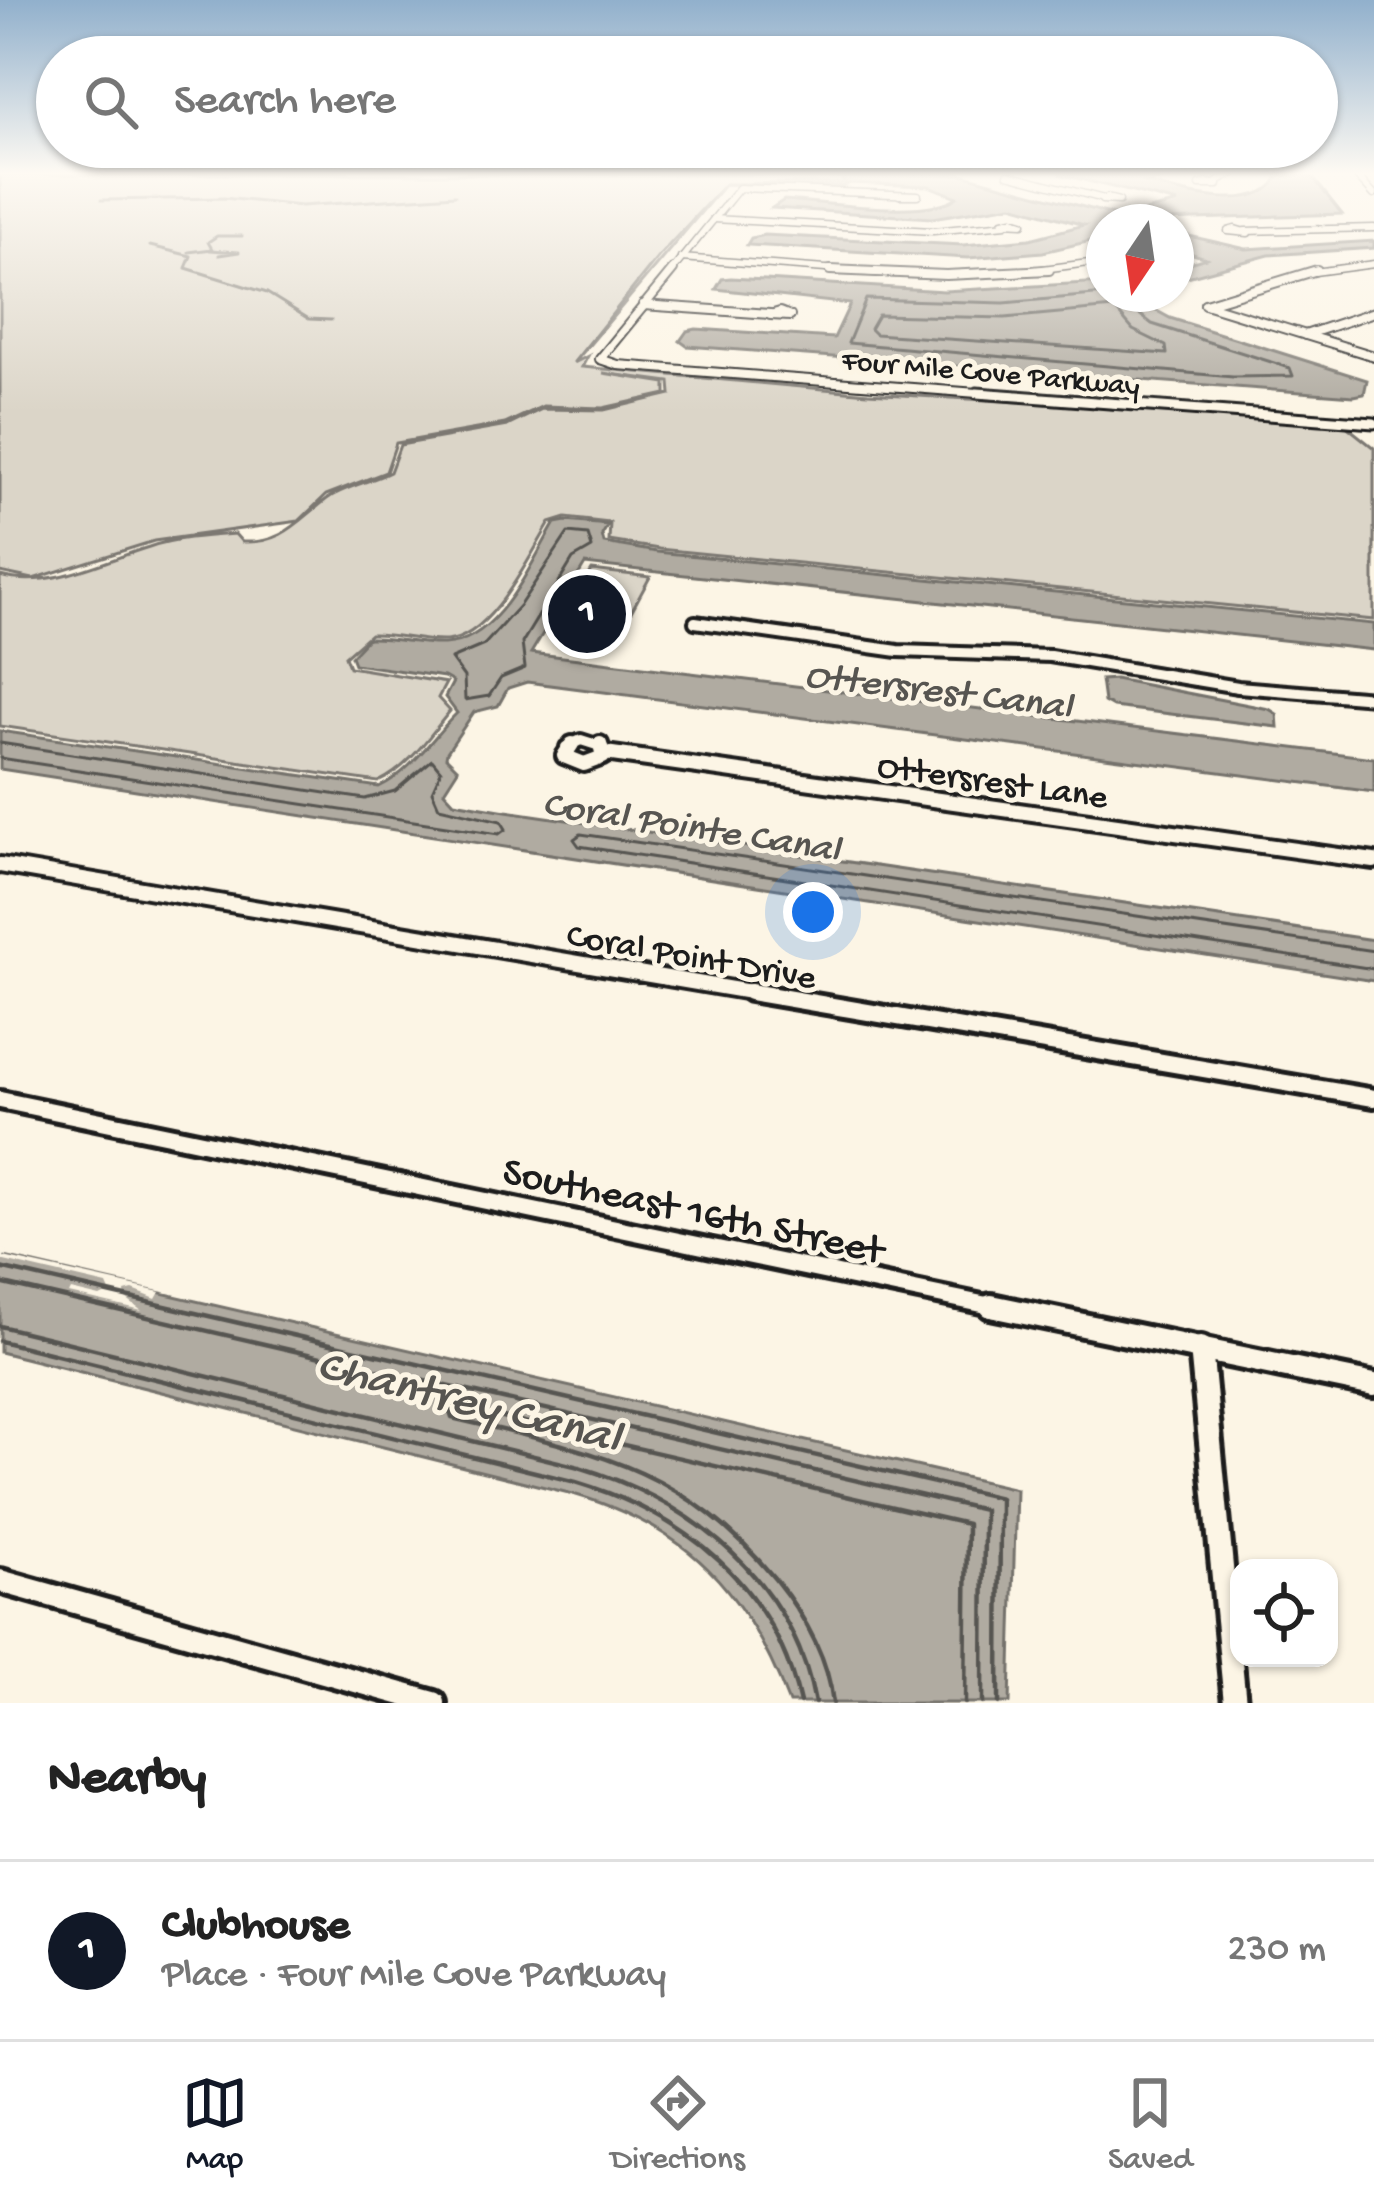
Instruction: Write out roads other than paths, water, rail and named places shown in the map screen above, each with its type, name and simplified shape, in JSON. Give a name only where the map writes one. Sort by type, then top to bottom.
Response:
[{"type":"street","points":[[643,305],[685,253]]},
{"type":"street","points":[[681,258],[954,274],[1086,264]]},
{"type":"street","points":[[1374,264],[1319,269],[1205,304],[1374,356]]},
{"type":"street","points":[[643,305],[770,314]]},
{"type":"street","name":"Four Mile Cove Parkway","points":[[643,305],[601,356],[605,362],[1374,423]]},
{"type":"street","points":[[1303,335],[1374,312]]},
{"type":"street","points":[[695,622],[898,651],[1050,656],[1238,687],[1374,698]]},
{"type":"street","name":"Ottersrest Lane","points":[[605,753],[1374,861]]},
{"type":"street","name":"Coral Point Drive","points":[[0,866],[1374,1099]]},
{"type":"street","name":"Southeast 16th Street","points":[[0,1100],[1374,1385]]},
{"type":"street","points":[[1201,1348],[1235,1703]]},
{"type":"street","points":[[0,1581],[434,1703]]},
{"type":"water","points":[[891,253],[1025,253],[968,258]]},
{"type":"water","points":[[1194,253],[1292,253],[1194,275],[1194,262],[1206,258]]},
{"type":"water","points":[[722,279],[944,291],[1086,283],[1086,312],[1159,312],[1367,380],[1364,394],[1354,396],[687,346],[680,341],[687,331],[696,329],[834,338],[850,304],[716,289]]},
{"type":"water","points":[[555,523],[608,525],[602,535],[604,543],[657,552],[1374,624],[1374,650],[585,564],[531,653],[1374,758],[1374,792],[527,682],[508,688],[498,706],[474,712],[447,752],[458,769],[444,791],[454,802],[506,811],[1374,940],[1374,981],[0,769],[0,731],[379,787],[412,763],[457,713],[445,697],[453,682],[354,664],[351,656],[368,638],[444,644],[481,630],[511,598]]},
{"type":"water","points":[[1101,680],[1269,709],[1277,714],[1278,727],[1113,707],[1104,702]]},
{"type":"water","name":"Chantrey Canal","points":[[0,1256],[1016,1489],[1010,1703],[789,1703],[754,1628],[733,1597],[681,1545],[649,1525],[573,1494],[0,1352]]},
{"type":"waterway","points":[[181,253],[191,256],[186,268],[267,293],[309,319],[331,320]]},
{"type":"waterway","points":[[219,255],[229,253]]},
{"type":"waterway","points":[[574,362],[661,253]]},
{"type":"place","name":"Clubhouse","points":[[587,614]]},
{"type":"water label","name":"Ottersrest Canal","points":[[939,687]]},
{"type":"water label","name":"Coral Pointe Canal","points":[[692,823]]}]
